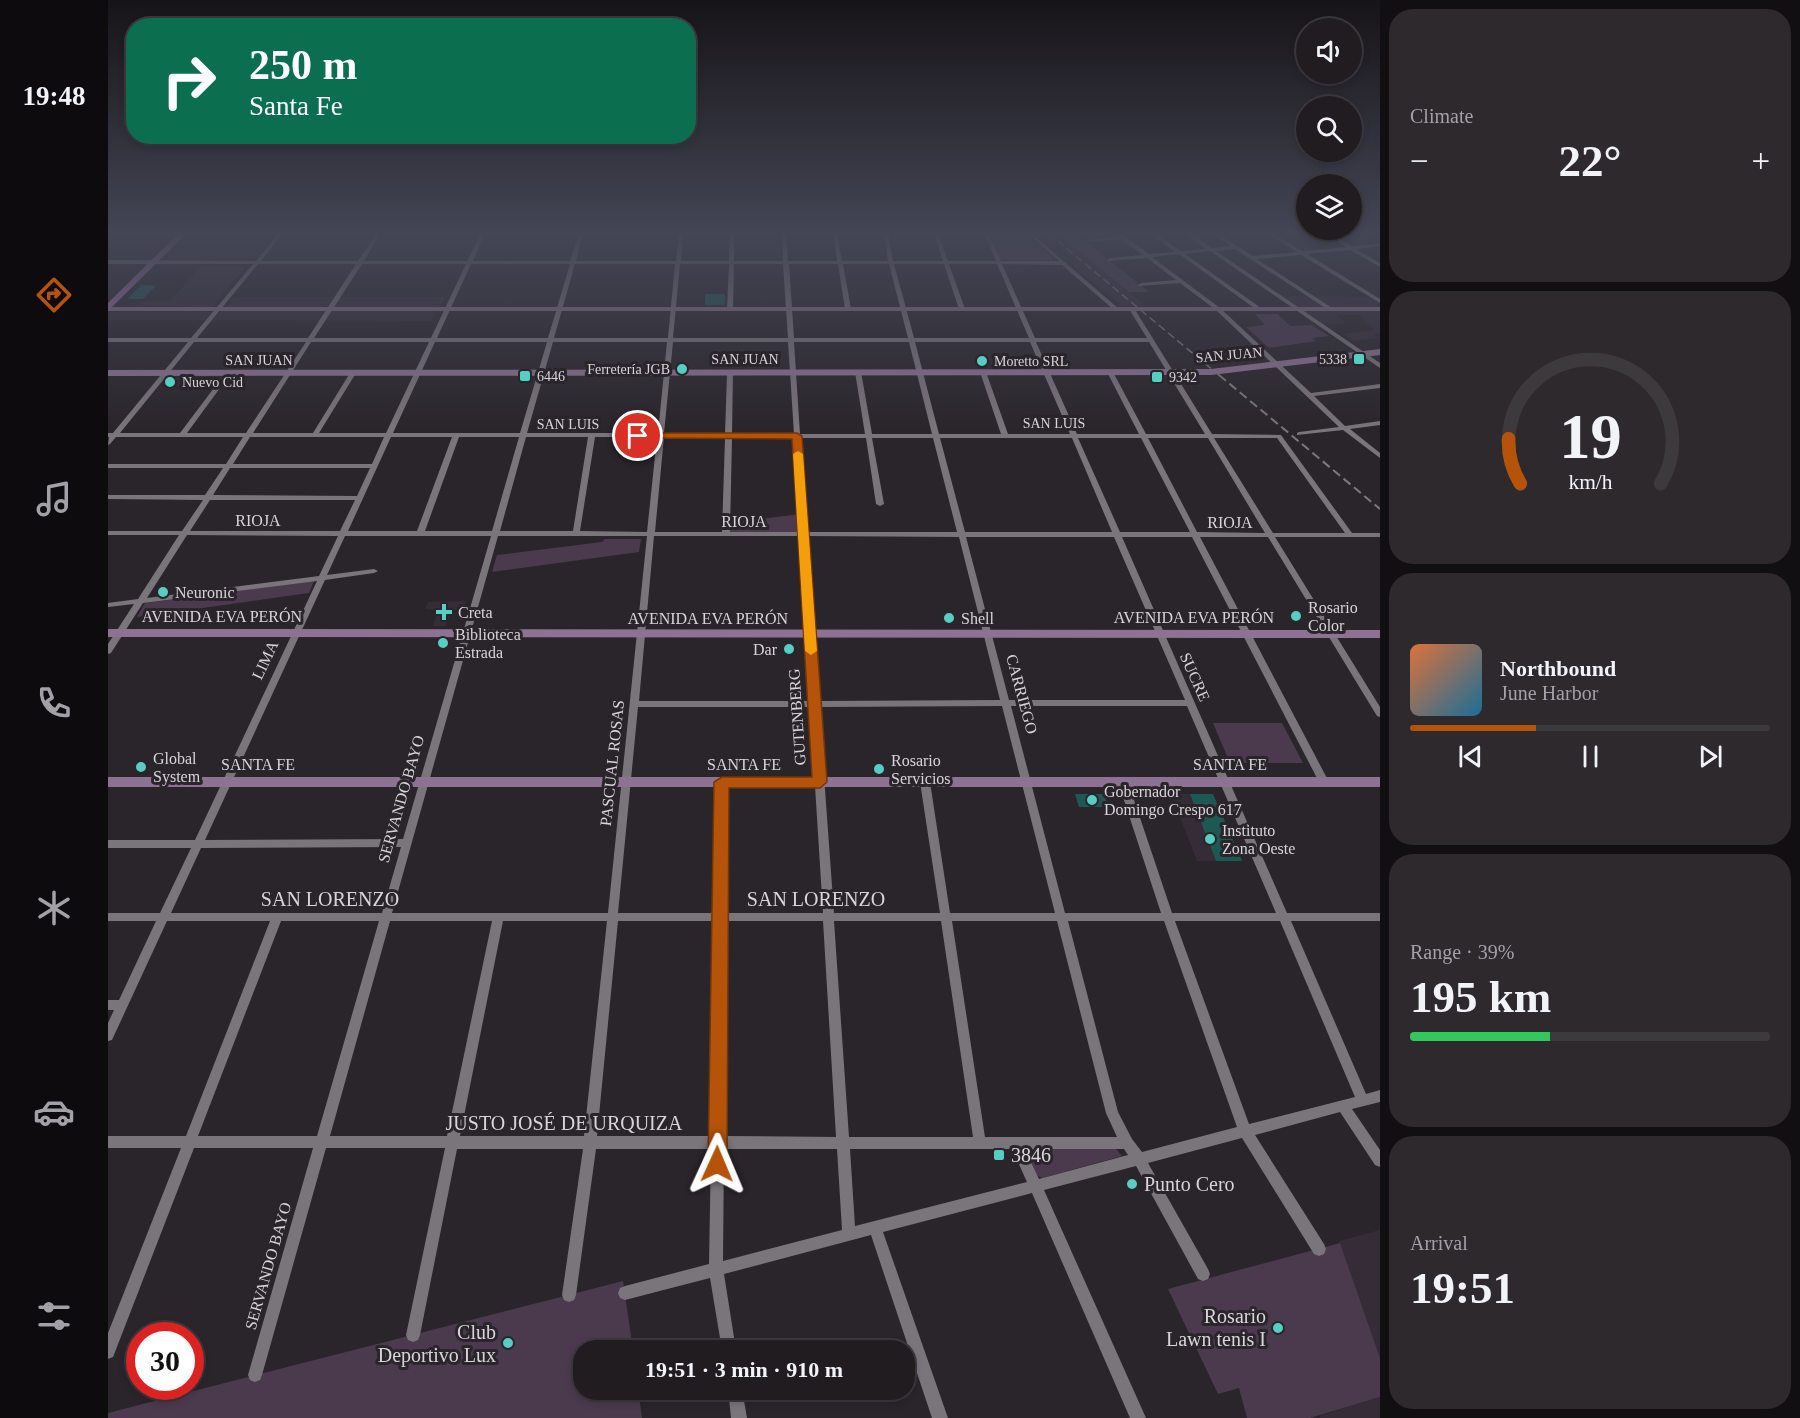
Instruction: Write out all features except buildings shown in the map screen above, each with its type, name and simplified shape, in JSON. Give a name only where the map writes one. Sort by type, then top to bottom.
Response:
[{"type":"main road","points":[[108,309],[1380,309]]},
{"type":"main road","name":"SAN JUAN","points":[[108,373],[1211,372],[1380,352]]},
{"type":"main road","name":"AVENIDA EVA PERÓN","points":[[114,633],[1380,634]]},
{"type":"main road","name":"SANTA FE","points":[[108,782],[1380,782]]},
{"type":"street","points":[[108,443],[111,435],[226,299]]},
{"type":"street","points":[[108,651],[114,633],[141,601],[335,299]]},
{"type":"street","name":"LIMA","points":[[108,1036],[452,299]]},
{"type":"street","name":"SERVANDO BAYO","points":[[255,1376],[563,299]]},
{"type":"street","name":"PASCUAL ROSAS","points":[[569,1295],[590,1143],[675,299]]},
{"type":"street","points":[[730,299],[730,309]]},
{"type":"street","name":"GUTENBERG","points":[[788,299],[849,1234]]},
{"type":"street","points":[[846,299],[848,309]]},
{"type":"street","name":"CARRIEGO","points":[[900,299],[1112,1113],[1203,1274]]},
{"type":"street","points":[[959,299],[962,309]]},
{"type":"street","name":"SUCRE","points":[[1015,299],[1363,1100]]},
{"type":"street","points":[[1105,299],[1116,309]]},
{"type":"street","points":[[1205,299],[1218,309],[1344,428],[1380,456]]},
{"type":"street","points":[[1245,299],[1259,309]]},
{"type":"street","points":[[1285,299],[1380,366]]},
{"type":"street","points":[[1315,299],[1330,309]]},
{"type":"street","points":[[1132,309],[1380,714]]},
{"type":"street","points":[[108,340],[1150,340]]},
{"type":"street","points":[[858,372],[880,504]]},
{"type":"street","points":[[983,372],[1005,435]]},
{"type":"street","points":[[1110,372],[1323,782]]},
{"type":"street","points":[[182,435],[228,373]]},
{"type":"street","points":[[315,435],[353,373]]},
{"type":"street","points":[[726,534],[730,373]]},
{"type":"street","points":[[1310,395],[1380,386]]},
{"type":"street","points":[[1299,434],[1380,423]]},
{"type":"street","name":"SAN LUIS","points":[[111,435],[1279,435],[1350,535]]},
{"type":"street","points":[[420,534],[456,435]]},
{"type":"street","points":[[576,534],[592,436]]},
{"type":"street","points":[[108,466],[374,466]]},
{"type":"street","points":[[108,497],[359,498]]},
{"type":"street","name":"RIOJA","points":[[109,535],[185,533],[1380,535]]},
{"type":"street","points":[[108,605],[374,571]]},
{"type":"street","points":[[634,704],[1190,703]]},
{"type":"street","points":[[722,782],[716,1269],[727,1340]]},
{"type":"street","points":[[925,782],[980,1143]]},
{"type":"street","points":[[1123,782],[1168,917],[1245,1131],[1319,1249]]},
{"type":"street","points":[[108,844],[407,843]]},
{"type":"street","name":"SAN LORENZO","points":[[108,917],[1380,917]]},
{"type":"street","points":[[108,1352],[277,917]]},
{"type":"street","points":[[413,1335],[498,917]]},
{"type":"street","points":[[108,1005],[123,1005]]},
{"type":"street","points":[[625,1293],[1380,1096]]},
{"type":"street","points":[[1343,1106],[1380,1161]]},
{"type":"street","name":"JUSTO JOSÉ DE URQUIZA","points":[[108,1142],[1127,1143]]},
{"type":"street","points":[[1017,1143],[1138,1418]]},
{"type":"street","points":[[875,1228],[940,1418]]},
{"type":"street","points":[[737,1400],[739,1418]]},
{"type":"shaded area","points":[[218,299],[212,307],[139,305],[142,302]]},
{"type":"shaded area","points":[[232,299],[444,299],[431,321],[108,320],[108,312],[221,312]]},
{"type":"shaded area","points":[[1114,299],[1138,299],[1146,306],[1122,306]]},
{"type":"shaded area","points":[[1284,299],[1380,299],[1380,334],[1374,335],[1378,338],[1353,341],[1343,334],[1374,330],[1360,315],[1338,315],[1346,324],[1321,325]]},
{"type":"shaded area","points":[[1255,314],[1278,314],[1290,326],[1312,325],[1329,336],[1312,338],[1317,341],[1269,348],[1246,327],[1265,325]]},
{"type":"shaded area","points":[[800,514],[800,532],[728,532],[728,523]]},
{"type":"shaded area","points":[[605,539],[641,539],[639,552],[492,572],[497,555],[602,542]]},
{"type":"shaded area","points":[[314,581],[309,593],[137,617],[145,603]]},
{"type":"shaded area","name":"Creta","points":[[466,601],[464,609],[452,609],[446,626],[433,626],[438,610],[425,609],[428,602]]},
{"type":"shaded area","points":[[1213,723],[1282,723],[1303,763],[1230,763]]},
{"type":"shaded area","name":"Instituto Zona Oeste","points":[[1171,794],[1213,794],[1242,861],[1197,861]]},
{"type":"shaded area","points":[[1031,1149],[1116,1149],[1122,1156],[1042,1178],[1037,1175],[1027,1152]]},
{"type":"shaded area","points":[[1380,1230],[1380,1358],[1339,1241]]},
{"type":"shaded area","name":"Rosario Lawn tenis I","points":[[1340,1243],[1380,1358],[1380,1397],[1310,1418],[1247,1418],[1239,1388],[1218,1394],[1168,1289]]},
{"type":"shaded area","name":"Club Deportivo Lux","points":[[623,1281],[632,1340],[573,1340],[573,1400],[640,1400],[642,1418],[108,1418],[108,1413],[159,1400],[204,1400],[204,1388]]},
{"type":"shaded area","points":[[1380,1397],[1380,1418],[1320,1418],[1319,1416]]},
{"type":"railway","points":[[1128,299],[1220,376]]},
{"type":"railway","points":[[1219,375],[1380,509]]},
{"type":"slow traffic","points":[[798,454],[811,651]]},
{"type":"place","name":"5338","points":[[1359,359]]},
{"type":"place","name":"Moretto SRL","points":[[982,361]]},
{"type":"place","name":"Ferretería JGB","points":[[682,369]]},
{"type":"place","name":"6446","points":[[525,376]]},
{"type":"place","name":"9342","points":[[1157,377]]},
{"type":"place","name":"Nuevo Cid","points":[[170,382]]},
{"type":"place","name":"Neuronic","points":[[163,592]]},
{"type":"place","name":"Creta","points":[[444,612]]},
{"type":"place","name":"Rosario Color","points":[[1296,616]]},
{"type":"place","name":"Shell","points":[[949,618]]},
{"type":"place","name":"Biblioteca Estrada","points":[[443,643]]},
{"type":"place","name":"Dar","points":[[789,649]]},
{"type":"place","name":"Global System","points":[[141,767]]},
{"type":"place","name":"Rosario Servicios","points":[[879,769]]},
{"type":"place","name":"Gobernador Domingo Crespo 617","points":[[1092,800]]},
{"type":"place","name":"Instituto Zona Oeste","points":[[1210,839]]},
{"type":"place","name":"3846","points":[[999,1155]]},
{"type":"place","name":"Punto Cero","points":[[1132,1184]]},
{"type":"place","name":"Rosario Lawn tenis I","points":[[1278,1328]]},
{"type":"place","name":"Club Deportivo Lux","points":[[508,1343]]},
{"type":"route","points":[[638,436],[797,436],[820,782],[722,782],[717,1164]]}]
